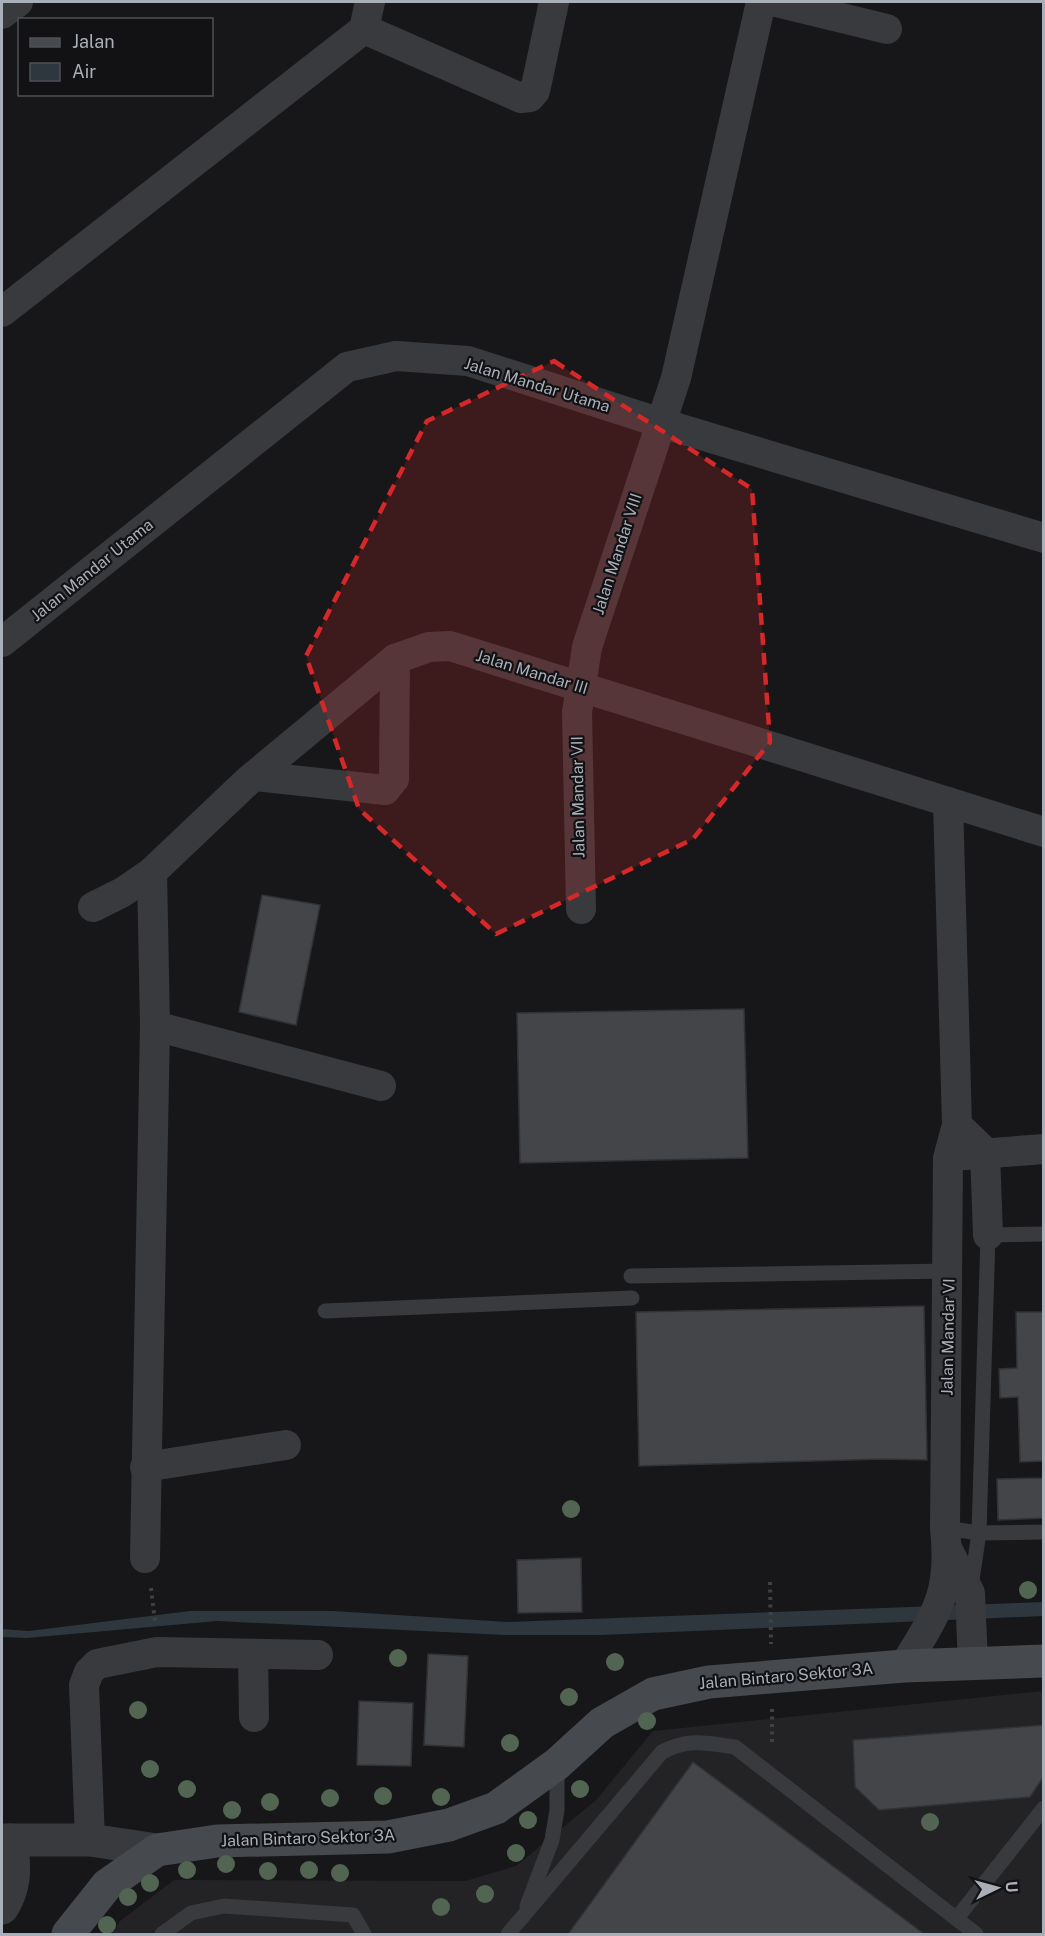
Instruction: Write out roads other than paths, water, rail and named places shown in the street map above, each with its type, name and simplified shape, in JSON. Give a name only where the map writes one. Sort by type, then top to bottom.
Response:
[{"type":"main road","name":"Jalan Bintaro Sektor 3A","points":[[68,1935],[106,1885],[157,1850],[217,1841],[388,1837],[449,1825],[496,1808],[557,1764],[602,1723],[653,1694],[709,1682],[911,1656],[972,1652],[1044,1660]]},
{"type":"street","points":[[2,14],[18,2]]},
{"type":"street","points":[[2,312],[367,15],[521,98],[530,97],[535,91],[554,2]]},
{"type":"street","name":"Jalan Mandar VIII","points":[[580,685],[587,646],[676,378],[761,2]]},
{"type":"street","points":[[776,2],[887,29]]},
{"type":"street","name":"Jalan Mandar Utama","points":[[2,642],[347,367],[396,356],[468,361],[661,423],[1044,538]]},
{"type":"street","name":"Jalan Mandar III","points":[[93,908],[123,892],[152,872],[254,776],[395,659],[429,647],[450,646],[580,685],[1044,832]]},
{"type":"street","points":[[254,776],[385,790],[394,779],[395,659]]},
{"type":"street","name":"Jalan Mandar VII","points":[[580,685],[577,712],[581,909]]},
{"type":"street","name":"Jalan Mandar VI","points":[[911,1656],[941,1604],[945,1587],[948,1158],[957,1125],[948,802]]},
{"type":"street","points":[[145,1558],[155,1026],[152,872]]},
{"type":"street","points":[[155,1026],[381,1086]]},
{"type":"street","points":[[957,1125],[985,1152],[988,1235]]},
{"type":"street","points":[[948,1158],[985,1152],[1044,1149]]},
{"type":"street","points":[[145,1467],[286,1445]]},
{"type":"street","name":"Jalan Mandar VI","points":[[946,1539],[970,1594],[972,1652]]},
{"type":"street","points":[[90,1840],[84,1685],[89,1672],[97,1664],[157,1652],[318,1655]]},
{"type":"street","points":[[253,1655],[254,1717]]},
{"type":"street","points":[[2,1908],[14,1881],[15,1860],[6,1840],[90,1840],[157,1850]]},
{"type":"lane","points":[[970,1594],[979,1533],[988,1235],[1044,1234]]},
{"type":"lane","points":[[631,1276],[949,1271]]},
{"type":"lane","points":[[325,1311],[632,1298]]},
{"type":"lane","points":[[946,1539],[979,1533],[1044,1532]]},
{"type":"lane","points":[[508,1935],[662,1752],[679,1743],[701,1742],[735,1747],[976,1935]]},
{"type":"lane","points":[[523,1918],[552,1840],[557,1810],[557,1764]]},
{"type":"lane","points":[[957,1918],[1044,1808]]},
{"type":"lane","points":[[162,1935],[191,1913],[224,1906],[353,1915],[364,1935]]},
{"type":"water","points":[[1044,1602],[1043,1616],[601,1635],[505,1635],[217,1621],[27,1638],[2,1637],[2,1629],[29,1631],[190,1611],[333,1611],[507,1622]]}]
